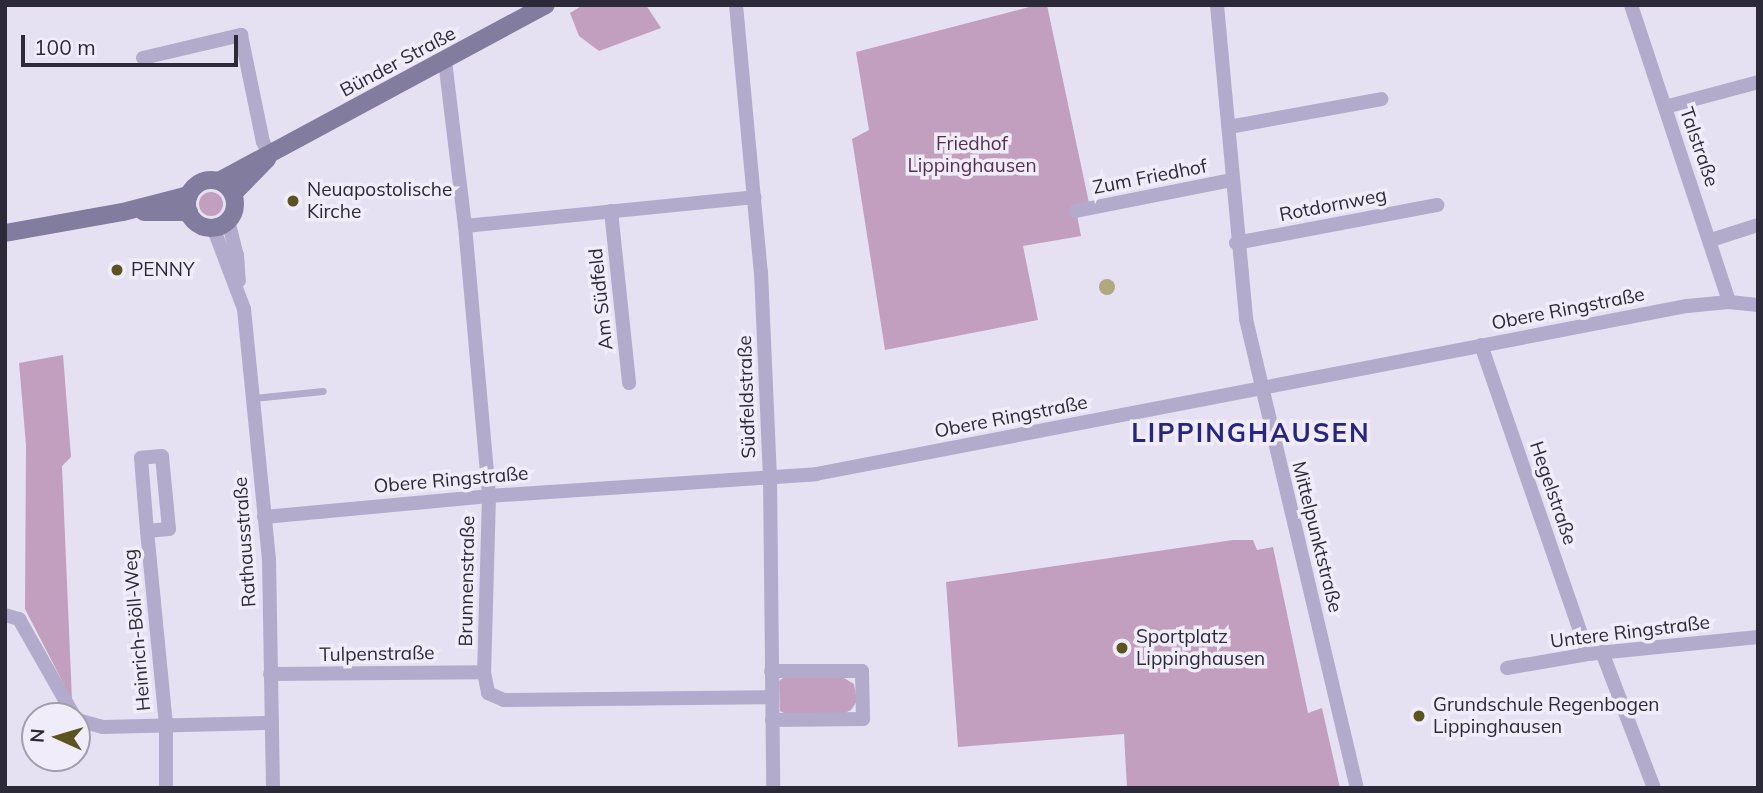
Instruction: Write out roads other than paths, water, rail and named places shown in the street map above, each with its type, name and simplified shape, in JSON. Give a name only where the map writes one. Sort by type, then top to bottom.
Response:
[{"type":"main road","name":"Bünder Straße","points":[[219,181],[242,166],[270,155],[546,5]]},
{"type":"main road","name":"Bünder Straße","points":[[233,194],[270,155]]},
{"type":"main road","points":[[219,181],[233,194],[234,208],[220,224],[199,224],[189,204],[201,182],[219,181]]},
{"type":"main road","points":[[5,233],[123,212],[189,204]]},
{"type":"street","name":"Südfeldstraße","points":[[736,5],[755,197],[770,475],[773,788]]},
{"type":"street","name":"Mittelpunktstraße","points":[[1217,5],[1229,127],[1236,243],[1246,319],[1357,788]]},
{"type":"street","name":"Talstraße","points":[[1631,5],[1711,240],[1729,302]]},
{"type":"street","points":[[143,58],[241,35],[263,142],[270,155]]},
{"type":"street","name":"Brunnenstraße","points":[[445,61],[464,226],[489,496],[484,672],[488,693],[504,700],[772,697]]},
{"type":"street","points":[[1665,107],[1758,82]]},
{"type":"street","points":[[1229,127],[1381,99]]},
{"type":"street","name":"Zum Friedhof","points":[[1076,211],[1231,180]]},
{"type":"street","points":[[464,226],[755,197]]},
{"type":"street","name":"Rotdornweg","points":[[1236,243],[1437,205]]},
{"type":"street","name":"Am Südfeld","points":[[611,211],[629,383]]},
{"type":"street","name":"Rathausstraße","points":[[220,224],[240,294],[269,559],[273,788]]},
{"type":"street","points":[[1711,240],[1758,225]]},
{"type":"street","name":"Obere Ringstraße","points":[[264,517],[489,496],[816,474],[1687,306],[1729,302],[1758,305]]},
{"type":"street","name":"Hegelstraße","points":[[1481,345],[1595,653],[1654,788]]},
{"type":"street","name":"Heinrich-Böll-Weg","points":[[147,531],[169,529],[162,456],[141,458],[147,531],[166,725],[166,785]]},
{"type":"street","points":[[5,615],[19,619],[67,702]]},
{"type":"street","name":"Untere Ringstraße","points":[[1507,668],[1595,653],[1758,638]]},
{"type":"street","points":[[771,671],[862,671],[863,719],[772,720]]},
{"type":"street","name":"Tulpenstraße","points":[[270,674],[484,672]]},
{"type":"street","points":[[91,723],[103,727],[272,723]]},
{"type":"lane","points":[[253,398],[323,391]]},
{"type":"place","name":"Neuapostolische Kirche","points":[[293,201]]},
{"type":"place","name":"PENNY","points":[[117,270]]},
{"type":"place","name":"Sportplatz Lippinghausen","points":[[1122,648]]},
{"type":"place","name":"Grundschule Regenbogen Lippinghausen","points":[[1419,716]]},
{"type":"district","name":"LIPPINGHAUSEN","points":[[1251,433]]},
{"type":"park label","name":"Friedhof Lippinghausen","points":[[972,155]]}]
